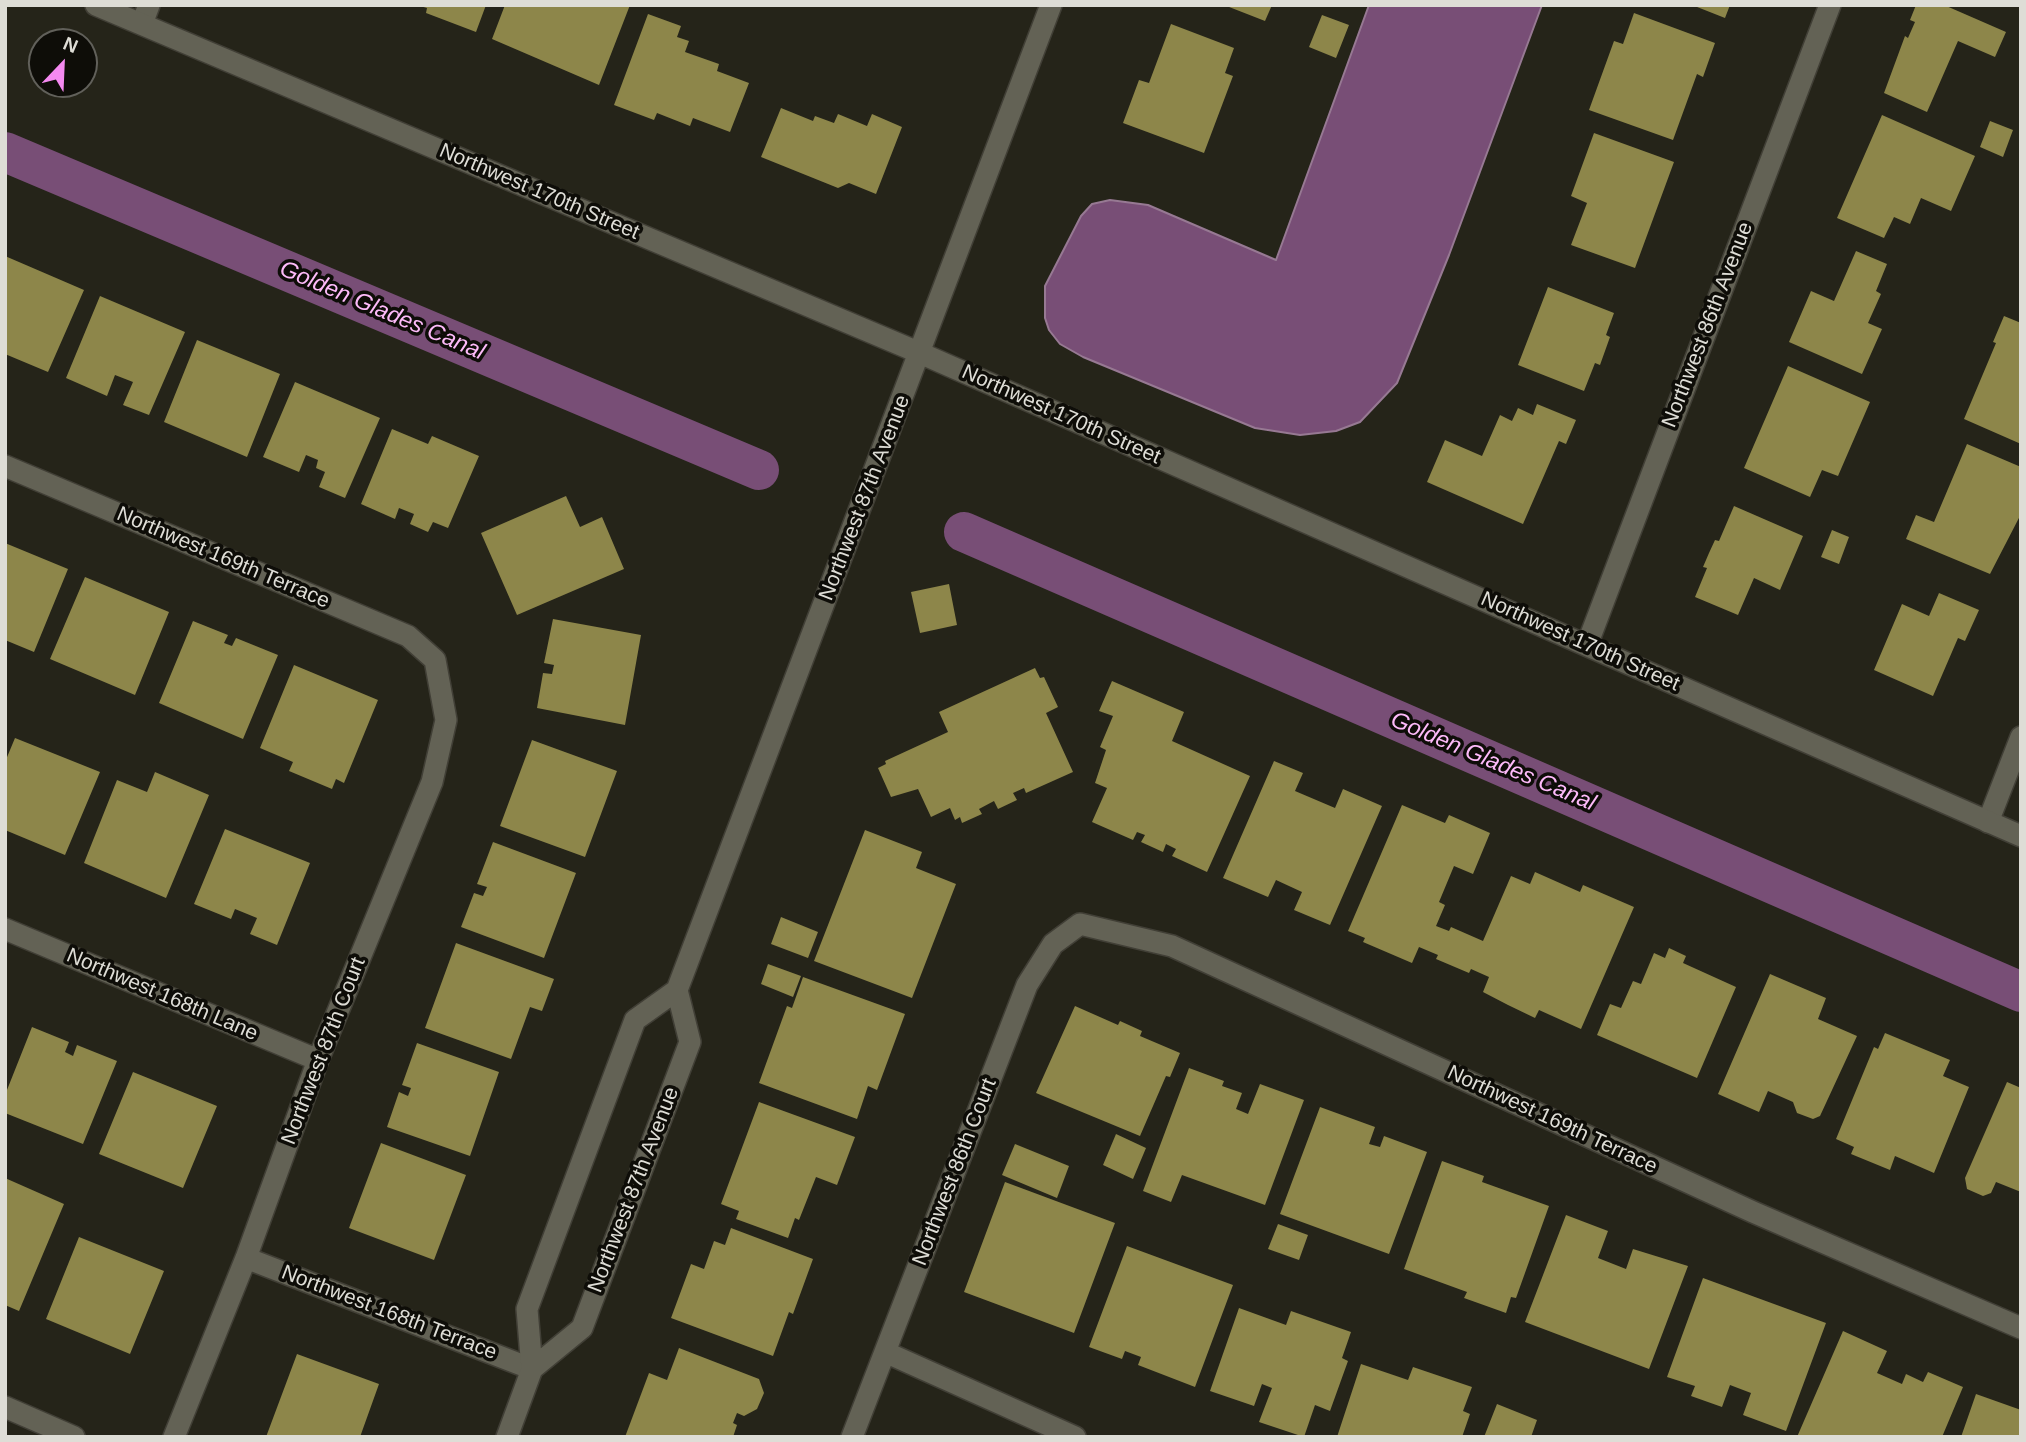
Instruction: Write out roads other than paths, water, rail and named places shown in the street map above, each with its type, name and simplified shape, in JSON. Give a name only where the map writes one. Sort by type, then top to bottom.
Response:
[{"type":"street","name":"Northwest 170th Street","points":[[96,5],[145,15],[2021,836]]},
{"type":"street","name":"Northwest 87th Avenue","points":[[507,1437],[533,1369],[527,1309],[635,1020],[677,990],[1051,5]]},
{"type":"street","name":"Northwest 86th Avenue","points":[[1587,645],[1830,5]]},
{"type":"street","name":"Northwest 169th Terrace","points":[[5,466],[408,636],[435,660]]},
{"type":"street","name":"Northwest 87th Court","points":[[174,1437],[246,1258],[318,1060],[432,782],[446,720],[435,660]]},
{"type":"street","points":[[1988,822],[2021,737]]},
{"type":"street","name":"Northwest 169th Terrace","points":[[1080,924],[1172,946],[1753,1212],[2021,1328]]},
{"type":"street","name":"Northwest 86th Court","points":[[852,1437],[1027,985],[1053,944],[1080,924]]},
{"type":"street","name":"Northwest 168th Lane","points":[[5,929],[318,1060]]},
{"type":"street","name":"Northwest 87th Avenue","points":[[533,1369],[582,1328],[690,1042],[677,990]]},
{"type":"street","name":"Northwest 168th Terrace","points":[[246,1258],[533,1369]]},
{"type":"street","points":[[885,1352],[1075,1437]]},
{"type":"street","points":[[5,1407],[74,1437]]},
{"type":"waterway","name":"Golden Glades Canal","points":[[5,152],[759,470]]},
{"type":"waterway","name":"Golden Glades Canal","points":[[964,532],[2021,992]]}]
